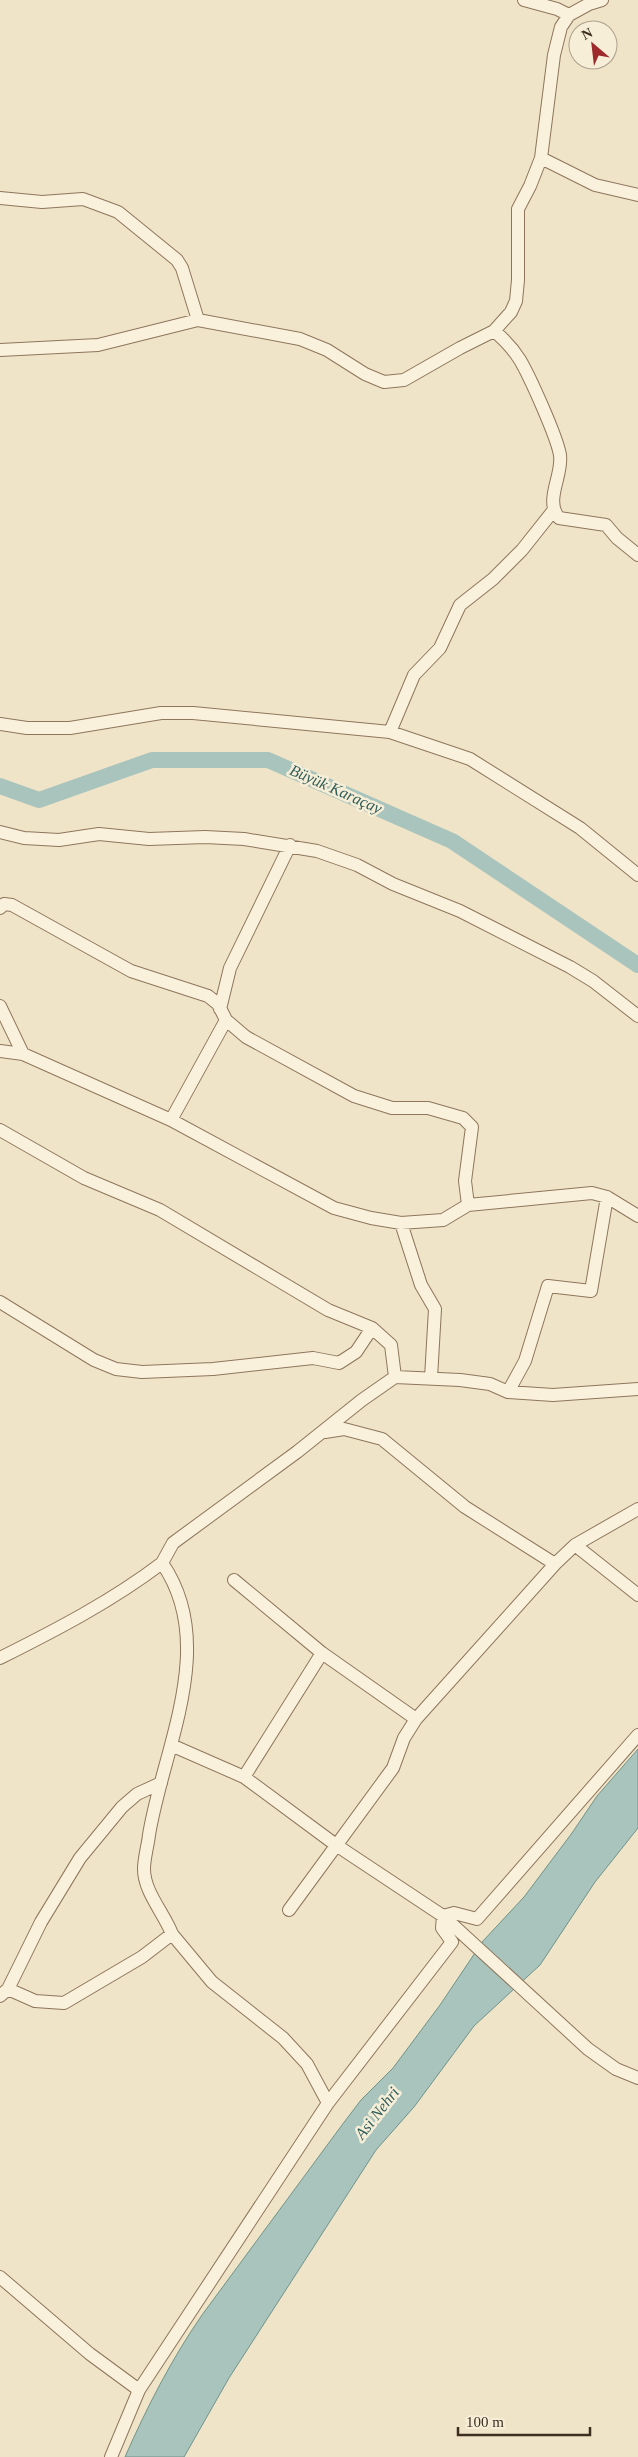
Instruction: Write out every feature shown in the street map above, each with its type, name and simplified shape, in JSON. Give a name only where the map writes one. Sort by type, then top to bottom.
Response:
[{"type":"street","points":[[524,0],[557,9],[569,15]]},
{"type":"street","points":[[0,350],[98,345],[198,320],[300,339],[327,350],[365,374],[384,382],[404,380],[494,331],[511,312],[516,301],[518,280],[518,209],[541,158],[554,55],[561,28],[569,15],[589,4],[602,0]]},
{"type":"street","points":[[541,158],[595,185],[638,195]]},
{"type":"street","points":[[0,198],[42,202],[83,199],[118,212],[177,260],[182,268],[198,320]]},
{"type":"street","points":[[390,732],[414,675],[440,648],[460,605],[494,580],[522,550],[553,511],[553,496],[560,474],[558,444],[520,360],[505,341],[494,331]]},
{"type":"street","points":[[553,511],[559,518],[606,525],[622,543],[638,555]]},
{"type":"street","points":[[0,724],[27,728],[70,728],[162,713],[192,713],[390,732],[470,759],[580,828],[638,875]]},
{"type":"street","points":[[0,832],[24,838],[59,840],[99,834],[149,839],[205,837],[244,839],[290,845],[339,857],[393,884],[460,911],[570,967],[594,981],[638,1016]]},
{"type":"street","points":[[170,1120],[223,1014],[230,968],[290,845]]},
{"type":"street","points":[[0,908],[4,904],[12,905],[131,971],[208,996],[246,1037],[354,1096],[392,1108],[428,1108],[463,1118],[472,1127],[465,1181],[468,1205]]},
{"type":"street","points":[[0,1006],[23,1054]]},
{"type":"street","points":[[0,1050],[23,1054],[170,1120],[334,1208],[371,1218],[401,1222],[443,1220],[468,1205],[584,1194],[607,1197],[638,1216]]},
{"type":"street","points":[[0,1130],[84,1178],[160,1210],[328,1310],[372,1328],[391,1345],[396,1377]]},
{"type":"street","points":[[508,1392],[525,1360],[548,1286],[591,1291],[607,1197]]},
{"type":"street","points":[[401,1222],[421,1285],[434,1309],[431,1378]]},
{"type":"street","points":[[0,1302],[94,1360],[116,1369],[142,1372],[213,1369],[313,1358],[339,1363],[356,1352],[372,1328]]},
{"type":"street","points":[[0,1658],[50,1634],[130,1587],[162,1563],[174,1543],[324,1432],[362,1400],[396,1377],[431,1378],[490,1384],[508,1392],[553,1395],[638,1389]]},
{"type":"street","points":[[324,1432],[344,1428],[382,1439],[465,1507],[554,1564]]},
{"type":"street","points":[[289,1910],[393,1768],[404,1738],[416,1719],[554,1564],[576,1545],[638,1509]]},
{"type":"street","points":[[576,1545],[638,1595]]},
{"type":"street","points":[[162,1563],[172,1576],[181,1603],[188,1642],[183,1689],[171,1745],[152,1816],[144,1867],[150,1892],[165,1916],[172,1934],[212,1982],[283,2038],[307,2064],[328,2103]]},
{"type":"street","points":[[234,1580],[322,1653],[416,1719]]},
{"type":"street","points":[[244,1777],[322,1653]]},
{"type":"street","points":[[443,1916],[454,1912],[477,1919],[638,1735]]},
{"type":"street","points":[[171,1745],[244,1777],[336,1845],[443,1916],[588,2049],[616,2069],[638,2078]]},
{"type":"street","points":[[161,1783],[137,1794],[122,1807],[80,1858],[41,1922],[4,1993],[35,2001],[64,2003],[142,1957],[172,1934]]},
{"type":"street","points":[[111,2457],[139,2390],[328,2103],[452,1942],[442,1928],[443,1916]]},
{"type":"street","points":[[0,2277],[90,2354],[139,2390]]},
{"type":"water","name":"Asi Nehri","points":[[638,1749],[638,1828],[595,1882],[540,1965],[474,2026],[414,2107],[376,2150],[229,2378],[184,2457],[125,2457],[160,2384],[202,2315],[361,2100],[393,2068],[440,2005],[483,1941],[524,1897],[597,1796]]},
{"type":"waterway","name":"Büyük Karaçay","points":[[0,786],[39,800],[152,760],[268,760],[452,841],[638,965]]}]
